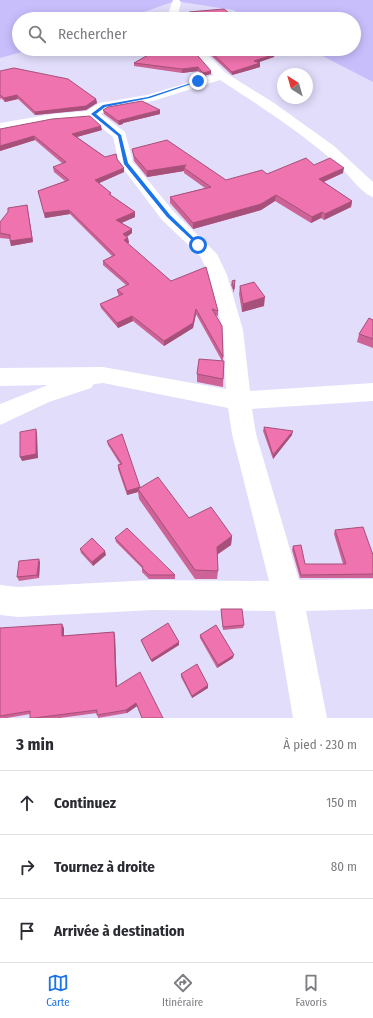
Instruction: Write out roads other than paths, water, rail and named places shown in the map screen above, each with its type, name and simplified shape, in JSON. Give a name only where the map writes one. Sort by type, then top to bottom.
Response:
[{"type":"street","points":[[174,12],[176,2]]},
{"type":"street","points":[[203,56],[222,76],[269,106],[329,149],[370,185]]},
{"type":"street","points":[[0,127],[45,119],[93,114],[104,106],[148,98],[222,76]]},
{"type":"street","points":[[93,114],[120,135],[126,163],[168,216],[208,254],[218,275],[232,330],[244,434],[288,596],[310,718]]},
{"type":"street","points":[[0,415],[41,396],[103,375]]},
{"type":"street","points":[[0,378],[103,375],[239,401],[373,392]]},
{"type":"street","points":[[0,600],[18,602],[152,595],[288,596],[373,594]]}]
